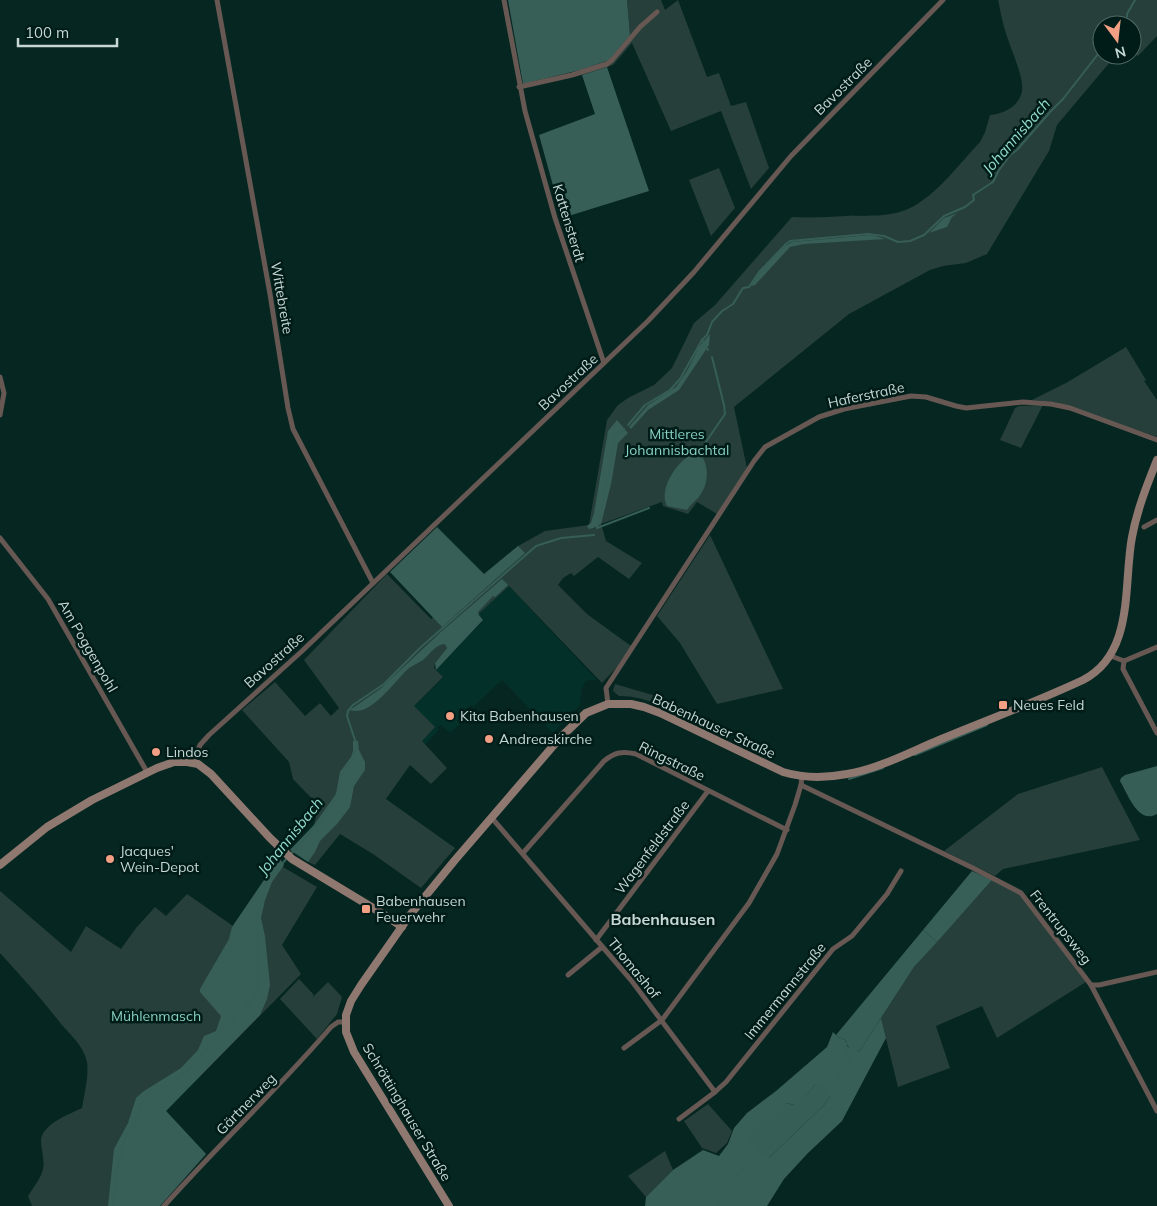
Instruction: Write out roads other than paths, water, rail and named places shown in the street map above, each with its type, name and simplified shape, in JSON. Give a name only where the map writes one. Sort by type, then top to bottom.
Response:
[{"type":"main road","name":"Babenhauser Straße","points":[[402,927],[491,817],[571,726],[580,717],[608,704],[631,704],[660,713],[778,770],[802,776],[842,775],[872,767],[1083,680],[1098,671],[1111,656],[1122,626],[1132,539],[1138,512],[1157,460]]},
{"type":"main road","points":[[0,865],[31,840],[69,814],[147,772],[174,762],[193,762],[211,774],[282,852],[292,860],[402,927],[355,994],[348,1009],[345,1022]]},
{"type":"main road","name":"Schröttinghauser Straße","points":[[345,1022],[348,1038],[354,1052],[449,1206]]},
{"type":"street","name":"Wittebreite","points":[[217,0],[291,422],[303,450],[373,583]]},
{"type":"street","name":"Kattensterdt","points":[[504,0],[519,88],[555,218],[604,363]]},
{"type":"street","name":"Bavostraße","points":[[193,762],[200,745],[209,735],[301,652],[648,321],[694,272],[791,156],[943,0]]},
{"type":"street","points":[[519,88],[607,64],[640,27],[658,12]]},
{"type":"street","points":[[0,377],[4,393],[0,415]]},
{"type":"street","name":"Haferstraße","points":[[608,704],[606,688],[754,461],[765,447],[819,417],[854,407],[911,396],[926,397],[966,408],[1023,402],[1040,403],[1070,408],[1157,440]]},
{"type":"street","points":[[1144,527],[1157,520]]},
{"type":"street","name":"Am Poggenpohl","points":[[0,538],[48,599],[147,772]]},
{"type":"street","points":[[1111,656],[1124,661],[1130,660],[1157,647]]},
{"type":"street","points":[[1124,661],[1123,669],[1157,733]]},
{"type":"street","name":"Ringstraße","points":[[523,853],[604,761],[611,755],[619,752],[636,754],[787,830]]},
{"type":"street","points":[[624,1048],[662,1020],[749,903],[777,854],[787,830],[802,776]]},
{"type":"street","name":"Frentrupsweg","points":[[801,785],[1021,893],[1091,985],[1157,1111]]},
{"type":"street","name":"Wagenfeldstraße","points":[[596,940],[708,791]]},
{"type":"street","name":"Thomashof","points":[[491,817],[631,980],[715,1092]]},
{"type":"street","name":"Immermannstraße","points":[[679,1119],[726,1082],[833,949],[852,936],[887,894],[901,871]]},
{"type":"street","points":[[568,975],[602,946]]},
{"type":"street","points":[[1091,985],[1100,985],[1157,972]]},
{"type":"street","name":"Gärtnerweg","points":[[164,1206],[277,1088],[332,1027],[338,1022],[345,1022]]},
{"type":"waterway","name":"Johannisbach","points":[[1127,15],[1135,0]]},
{"type":"waterway","name":"Johannisbach","points":[[708,350],[702,340],[707,335],[712,322],[722,311],[733,304],[743,288],[749,287],[759,272],[790,241],[868,234],[884,236],[898,242],[910,241],[924,235],[944,216],[965,207],[974,200],[973,195],[993,182],[1010,155],[1017,150],[1063,99],[1092,62]]},
{"type":"waterway","points":[[628,425],[645,405],[670,390],[680,379],[702,340]]},
{"type":"waterway","name":"Johannisbach","points":[[697,455],[725,414],[712,357]]},
{"type":"waterway","points":[[597,528],[609,475],[614,440],[624,429]]},
{"type":"waterway","name":"Johannisbach","points":[[597,528],[649,508]]},
{"type":"waterway","name":"Johannisbach","points":[[290,855],[333,803],[340,787],[342,774],[353,758],[356,743],[347,716],[348,711],[353,705],[384,684],[421,647],[536,546],[561,538],[594,535]]},
{"type":"waterway","points":[[915,755],[987,725]]},
{"type":"waterway","points":[[849,779],[883,768]]},
{"type":"waterway","name":"Johannisbach","points":[[113,1206],[118,1161],[127,1135],[136,1120],[143,1102],[181,1076],[196,1062],[219,1032],[229,1025],[255,997],[259,985],[257,921],[265,884],[287,858]]},
{"type":"waterway","points":[[827,1089],[836,1084],[849,1063],[849,1056],[845,1045],[847,1044]]},
{"type":"waterway","points":[[716,1206],[734,1188],[737,1176],[762,1154]]},
{"type":"place","name":"Neues Feld","points":[[1003,705]]},
{"type":"place","name":"Kita Babenhausen","points":[[450,716]]},
{"type":"place","name":"Andreaskirche","points":[[489,739]]},
{"type":"place","name":"Lindos","points":[[156,752]]},
{"type":"place","name":"Jacques' Wein-Depot","points":[[110,859]]},
{"type":"place","name":"Babenhausen Feuerwehr","points":[[366,909]]},
{"type":"district","name":"Babenhausen","points":[[663,919]]},
{"type":"park label","name":"Mittleres Johannisbachtal","points":[[677,442]]},
{"type":"park label","name":"Mühlenmasch","points":[[156,1016]]}]
